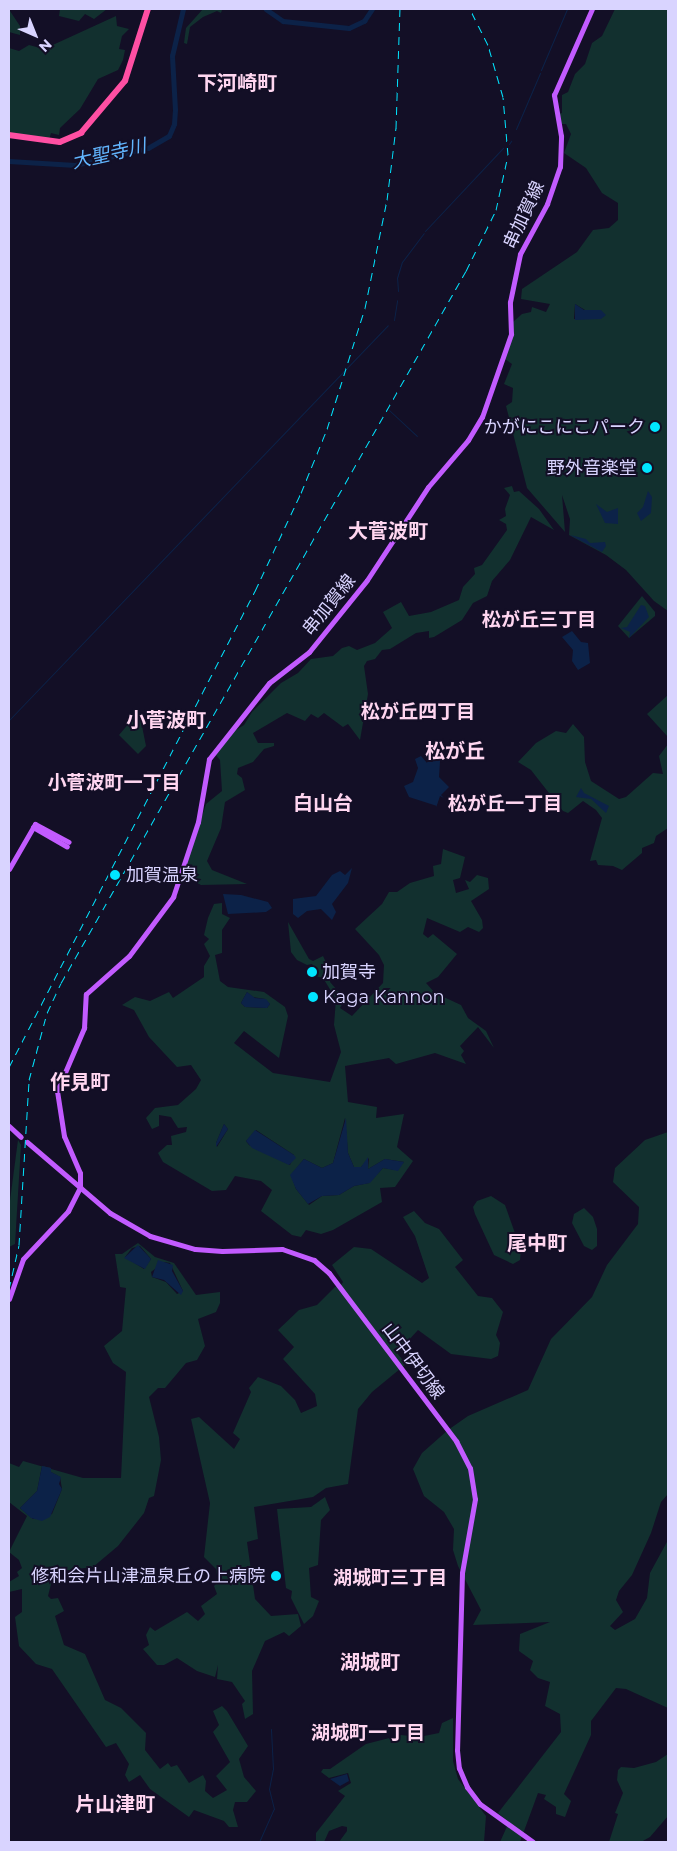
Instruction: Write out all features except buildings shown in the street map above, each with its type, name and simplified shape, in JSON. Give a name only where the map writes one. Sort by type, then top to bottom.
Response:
[{"type":"highway","points":[[9,135],[60,142],[81,133],[125,81],[148,9]]},
{"type":"main road","name":"串加賀線","points":[[80,1187],[80,1173],[64,1136],[57,1091],[84,1028],[86,994],[129,956],[174,897],[198,822],[204,779],[213,751],[269,683],[309,652],[367,580],[428,487],[468,440],[482,417],[511,334],[510,302],[520,254],[547,204],[560,167],[562,141],[555,93],[592,9]]},
{"type":"main road","points":[[9,868],[34,825],[68,845]]},
{"type":"main road","points":[[9,1126],[21,1137]]},
{"type":"main road","name":"山中伊切線","points":[[27,1142],[125,1223],[169,1243],[222,1251],[282,1248],[312,1259],[329,1273],[456,1441],[470,1468],[475,1499],[462,1574],[459,1768],[467,1787],[480,1804],[533,1842]]},
{"type":"main road","points":[[9,1300],[23,1259],[72,1206],[80,1187]]},
{"type":"green space","points":[[60,9],[107,9],[94,19],[85,14],[79,21],[59,16]]},
{"type":"green space","points":[[203,9],[222,10],[221,13],[217,11],[203,17],[190,27],[187,44],[184,43],[186,28]]},
{"type":"green space","points":[[615,9],[668,9],[668,611],[654,601],[626,570],[606,555],[569,535],[570,519],[562,495],[565,532],[527,488],[506,406],[512,402],[513,388],[504,384],[512,364],[505,359],[513,322],[522,314],[531,312],[532,307],[546,312],[550,304],[521,299],[522,289],[577,252],[593,230],[609,228],[618,220],[618,203],[602,193],[586,168],[564,153],[571,134],[566,124],[561,124],[558,114],[562,113],[562,95],[568,92],[575,74],[585,64],[592,43],[602,36]],"holes":[[[575,304],[585,310],[601,310],[598,319],[574,319]]]},
{"type":"green space","points":[[10,11],[20,26],[20,35],[9,32]]},
{"type":"green space","points":[[116,16],[117,26],[129,29],[122,36],[119,49],[125,50],[123,60],[118,70],[98,79],[80,109],[60,128],[59,135],[51,133],[49,140],[9,133],[9,48],[19,51],[29,45],[44,49]]},
{"type":"green space","points":[[512,486],[514,492],[519,491],[539,509],[554,530],[531,517],[510,560],[492,581],[487,596],[473,603],[462,620],[434,637],[429,638],[429,631],[416,633],[390,649],[382,650],[375,659],[367,661],[364,666],[368,694],[360,740],[348,724],[343,727],[324,713],[318,718],[311,714],[305,721],[287,713],[253,733],[258,743],[274,743],[274,746],[264,749],[253,762],[238,768],[237,774],[242,778],[245,790],[225,802],[221,828],[207,861],[212,870],[247,884],[201,885],[186,877],[184,870],[206,804],[222,791],[220,760],[215,754],[231,733],[244,725],[252,712],[281,683],[298,673],[311,659],[333,656],[342,648],[349,646],[357,650],[375,643],[392,628],[383,612],[401,602],[409,616],[431,612],[459,600],[463,587],[475,574],[474,568],[482,565],[507,530],[506,524],[499,520],[506,516],[505,509],[510,495],[504,488]]},
{"type":"green space","points":[[642,596],[655,612],[655,616],[629,638],[618,626]]},
{"type":"green space","points":[[668,695],[668,737],[647,714]]},
{"type":"green space","points":[[136,715],[140,716],[146,746],[138,754],[119,735]]},
{"type":"green space","points":[[573,724],[584,737],[585,762],[591,781],[619,799],[626,797],[653,773],[663,774],[659,756],[668,744],[668,828],[656,836],[654,843],[642,848],[642,853],[622,870],[613,866],[598,865],[596,860],[590,861],[602,818],[596,810],[583,801],[568,813],[563,811],[531,770],[518,762],[536,743],[556,731],[566,733]]},
{"type":"green space","points":[[443,849],[465,857],[460,878],[453,880],[456,893],[469,889],[465,880],[470,882],[477,875],[488,878],[489,889],[471,901],[482,920],[483,928],[479,932],[468,927],[460,932],[427,918],[423,934],[428,938],[433,934],[457,954],[438,977],[426,983],[435,993],[461,1005],[468,1018],[486,1031],[494,1048],[478,1027],[460,1046],[464,1051],[461,1055],[466,1064],[435,1053],[396,1064],[389,1058],[345,1066],[348,1102],[377,1107],[376,1118],[404,1114],[397,1147],[413,1161],[395,1187],[380,1188],[382,1202],[333,1230],[321,1234],[306,1230],[301,1237],[292,1235],[261,1211],[272,1190],[261,1181],[235,1176],[226,1190],[212,1191],[163,1162],[158,1153],[167,1145],[172,1145],[171,1136],[186,1132],[187,1127],[178,1128],[171,1117],[159,1115],[159,1126],[152,1129],[146,1118],[155,1108],[178,1105],[196,1089],[201,1080],[191,1065],[177,1067],[149,1037],[134,1010],[122,1005],[135,997],[150,1001],[169,992],[173,998],[204,977],[204,966],[210,956],[204,944],[209,939],[204,935],[214,904],[222,903],[222,914],[230,918],[222,930],[222,953],[215,955],[220,981],[228,987],[264,992],[285,1007],[288,1016],[279,1058],[244,1031],[234,1043],[273,1073],[330,1082],[341,1052],[334,1025],[336,999],[323,978],[315,976],[318,973],[312,964],[307,965],[297,960],[291,952],[288,922],[309,959],[313,961],[323,956],[332,975],[330,982],[345,999],[340,1008],[352,1016],[383,983],[384,965],[379,955],[355,929],[382,904],[389,892],[397,892],[410,883],[434,876],[433,866],[441,864]],"holes":[[[247,992],[253,997],[265,999],[270,1004],[267,1008],[245,1007],[241,1003]],[[345,1118],[348,1153],[354,1167],[361,1167],[369,1158],[368,1169],[385,1159],[404,1162],[396,1170],[383,1168],[369,1183],[354,1186],[339,1195],[322,1196],[309,1205],[296,1189],[291,1175],[304,1159],[322,1168],[333,1163]],[[224,1124],[228,1129],[217,1147],[216,1143]],[[256,1130],[294,1155],[290,1165],[249,1145],[246,1141]]]},
{"type":"green space","points":[[668,1132],[668,1494],[661,1502],[651,1533],[632,1575],[619,1591],[616,1600],[623,1612],[610,1626],[615,1630],[635,1619],[647,1598],[650,1573],[668,1540],[668,1708],[626,1689],[616,1688],[591,1721],[591,1735],[564,1794],[571,1801],[565,1817],[556,1814],[556,1807],[544,1799],[546,1795],[538,1793],[520,1842],[500,1842],[509,1822],[498,1813],[561,1732],[560,1714],[545,1706],[550,1682],[538,1678],[530,1670],[533,1661],[519,1651],[520,1634],[550,1622],[473,1625],[481,1610],[458,1566],[453,1550],[454,1529],[444,1512],[424,1496],[413,1469],[422,1453],[448,1430],[468,1416],[528,1390],[551,1339],[592,1297],[607,1265],[638,1224],[639,1207],[613,1182],[615,1168],[645,1140]]},
{"type":"green space","points":[[18,1140],[21,1145],[15,1244],[9,1247],[9,1208]]},
{"type":"green space","points":[[491,1196],[505,1205],[521,1250],[520,1260],[513,1264],[494,1255],[475,1214],[473,1207],[477,1201]]},
{"type":"green space","points":[[584,1208],[593,1217],[597,1229],[597,1246],[592,1250],[584,1246],[572,1223],[574,1214]]},
{"type":"green space","points":[[414,1211],[425,1223],[439,1229],[463,1260],[455,1267],[478,1296],[492,1298],[503,1312],[496,1335],[500,1343],[498,1356],[491,1359],[451,1354],[418,1330],[397,1353],[406,1364],[372,1392],[358,1409],[348,1484],[326,1488],[313,1497],[254,1507],[258,1539],[247,1542],[255,1599],[271,1616],[298,1614],[301,1626],[289,1636],[284,1632],[265,1641],[252,1671],[253,1714],[245,1719],[242,1704],[245,1701],[232,1682],[217,1679],[218,1665],[215,1677],[197,1671],[177,1658],[164,1665],[157,1665],[143,1649],[149,1645],[146,1635],[150,1627],[155,1631],[187,1612],[198,1621],[205,1614],[201,1606],[217,1594],[214,1586],[218,1582],[216,1569],[204,1557],[210,1503],[191,1419],[199,1417],[234,1449],[240,1439],[233,1433],[251,1392],[249,1388],[258,1377],[281,1386],[295,1400],[301,1413],[317,1406],[315,1394],[283,1359],[294,1347],[278,1330],[299,1310],[317,1305],[335,1287],[341,1285],[343,1282],[332,1265],[354,1247],[371,1249],[422,1283],[429,1278],[415,1236],[403,1217]]},
{"type":"green space","points":[[138,1243],[155,1257],[174,1263],[196,1295],[220,1292],[220,1303],[216,1312],[198,1319],[205,1346],[197,1360],[186,1363],[165,1388],[158,1388],[149,1397],[159,1437],[161,1460],[154,1496],[149,1498],[144,1513],[118,1546],[93,1567],[54,1572],[48,1596],[51,1599],[58,1598],[64,1611],[55,1616],[64,1645],[85,1654],[105,1700],[121,1708],[146,1733],[145,1750],[160,1769],[168,1763],[171,1767],[177,1765],[189,1783],[203,1775],[206,1781],[205,1791],[213,1798],[227,1790],[216,1776],[230,1762],[213,1732],[219,1725],[213,1711],[222,1706],[227,1711],[248,1746],[239,1759],[244,1777],[256,1791],[247,1802],[235,1802],[233,1810],[238,1827],[229,1827],[224,1821],[194,1810],[189,1817],[150,1789],[140,1775],[129,1782],[125,1775],[129,1764],[116,1743],[106,1747],[52,1669],[36,1664],[19,1646],[15,1617],[22,1612],[22,1589],[9,1592],[9,1582],[19,1576],[17,1572],[22,1568],[19,1560],[9,1552],[27,1516],[9,1502],[9,1463],[19,1467],[23,1461],[42,1466],[37,1491],[20,1508],[33,1519],[52,1514],[62,1489],[60,1477],[51,1472],[51,1469],[83,1478],[121,1478],[126,1372],[113,1363],[104,1346],[122,1331],[126,1288],[120,1287],[115,1254],[122,1254]],"holes":[[[140,1246],[151,1259],[144,1269],[125,1257],[132,1248]],[[164,1262],[170,1263],[183,1291],[177,1294],[166,1282],[152,1277],[151,1272]]]},
{"type":"green space","points":[[325,1497],[330,1510],[321,1520],[318,1565],[309,1568],[311,1597],[319,1601],[313,1616],[304,1624],[291,1598],[292,1591],[286,1588],[277,1509],[311,1507]]},
{"type":"green space","points":[[453,1718],[453,1761],[458,1779],[486,1816],[484,1842],[339,1842],[347,1831],[347,1827],[342,1826],[329,1831],[324,1842],[316,1842],[316,1833],[345,1796],[338,1791],[351,1783],[348,1773],[329,1778],[321,1772],[323,1769],[330,1769],[366,1744],[401,1735],[419,1737],[439,1733],[442,1723]]},
{"type":"green space","points":[[668,1754],[668,1816],[650,1837],[641,1842],[609,1842],[618,1814],[615,1813],[623,1793],[617,1780],[618,1770],[621,1767],[634,1768],[656,1762]]},
{"type":"water","points":[[575,304],[584,310],[601,310],[606,315],[601,319],[575,320]]},
{"type":"water","points":[[648,491],[652,497],[651,513],[641,521],[637,513],[643,507]]},
{"type":"water","points":[[596,504],[607,512],[618,508],[618,524],[605,523]]},
{"type":"water","points":[[570,535],[586,539],[590,543],[605,542],[606,546],[602,552]]},
{"type":"water","points":[[641,605],[645,606],[649,617],[629,638],[630,632],[621,628],[627,627]]},
{"type":"water","points":[[572,631],[581,642],[588,643],[590,663],[578,670],[572,661],[573,650],[562,637]]},
{"type":"water","points":[[432,746],[441,747],[439,777],[449,787],[441,795],[444,798],[440,796],[437,806],[409,797],[404,786],[413,782],[418,768],[415,759],[421,756],[427,763]]},
{"type":"water","points":[[581,788],[584,793],[609,806],[606,813],[591,799],[576,797]]},
{"type":"water","points":[[352,868],[348,883],[332,904],[336,912],[332,920],[321,909],[307,911],[298,918],[293,914],[293,899],[316,896],[332,875],[340,871],[345,875]]},
{"type":"water","points":[[223,894],[241,895],[268,902],[272,908],[266,912],[228,914]]},
{"type":"water","points":[[247,992],[255,998],[266,999],[270,1004],[267,1008],[245,1007],[241,1003]]},
{"type":"water","points":[[346,1118],[348,1153],[354,1167],[361,1167],[368,1157],[368,1169],[385,1159],[404,1162],[398,1171],[383,1168],[370,1183],[354,1186],[339,1195],[322,1196],[308,1204],[296,1189],[290,1175],[304,1159],[322,1168],[333,1163]]},
{"type":"water","points":[[224,1124],[228,1129],[216,1147],[216,1143]]},
{"type":"water","points":[[255,1130],[296,1158],[289,1165],[252,1148],[246,1141]]},
{"type":"water","points":[[138,1245],[151,1259],[145,1269],[124,1258]]},
{"type":"water","points":[[158,1260],[173,1265],[172,1271],[183,1291],[181,1295],[164,1280],[152,1277]]},
{"type":"water","points":[[42,1466],[51,1468],[51,1472],[61,1477],[59,1484],[62,1489],[50,1517],[42,1521],[31,1518],[20,1508],[37,1491]]},
{"type":"water","points":[[347,1774],[349,1781],[340,1786],[330,1779]]},
{"type":"waterway","name":"大聖寺川","points":[[9,161],[75,165],[148,148],[169,136],[174,124],[175,110],[172,56],[183,9]]},
{"type":"waterway","name":"大聖寺川","points":[[266,9],[283,21],[349,28],[364,21],[372,9]]},
{"type":"waterway","points":[[541,70],[567,9]]},
{"type":"waterway","points":[[516,129],[540,73]]},
{"type":"waterway","points":[[425,231],[503,148]]},
{"type":"waterway","points":[[398,291],[397,278],[402,262],[424,233]]},
{"type":"waterway","points":[[394,320],[397,300]]},
{"type":"waterway","points":[[9,720],[388,325]]},
{"type":"waterway","points":[[389,410],[417,436]]},
{"type":"waterway","points":[[259,1842],[274,1809],[269,1789],[273,1769],[271,1729]]},
{"type":"railway","points":[[9,1067],[255,591],[301,493],[327,429],[365,308],[387,200],[396,128],[400,9]]},
{"type":"railway","points":[[9,1289],[19,1245],[29,1080],[47,1013],[61,983],[466,271],[496,210],[508,155],[503,97],[488,45],[470,9]]},
{"type":"place","name":"かがにこにこパーク","points":[[655,427]]},
{"type":"place","name":"野外音楽堂","points":[[647,468]]},
{"type":"place","name":"加賀温泉","points":[[115,875]]},
{"type":"place","name":"加賀寺","points":[[312,972]]},
{"type":"place","name":"Kaga Kannon","points":[[313,997]]},
{"type":"place","name":"修和会片山津温泉丘の上病院","points":[[276,1576]]},
{"type":"district","name":"下河崎町","points":[[237,83]]},
{"type":"district","name":"大菅波町","points":[[388,531]]},
{"type":"district","name":"松が丘三丁目","points":[[539,620]]},
{"type":"district","name":"松が丘四丁目","points":[[418,712]]},
{"type":"district","name":"小菅波町","points":[[166,720]]},
{"type":"district","name":"松が丘","points":[[455,751]]},
{"type":"district","name":"小菅波町一丁目","points":[[114,783]]},
{"type":"district","name":"白山台","points":[[323,803]]},
{"type":"district","name":"松が丘一丁目","points":[[505,804]]},
{"type":"district","name":"作見町","points":[[80,1082]]},
{"type":"district","name":"尾中町","points":[[537,1243]]},
{"type":"district","name":"湖城町三丁目","points":[[390,1578]]},
{"type":"district","name":"湖城町","points":[[370,1662]]},
{"type":"district","name":"湖城町一丁目","points":[[368,1733]]},
{"type":"district","name":"片山津町","points":[[115,1804]]}]
